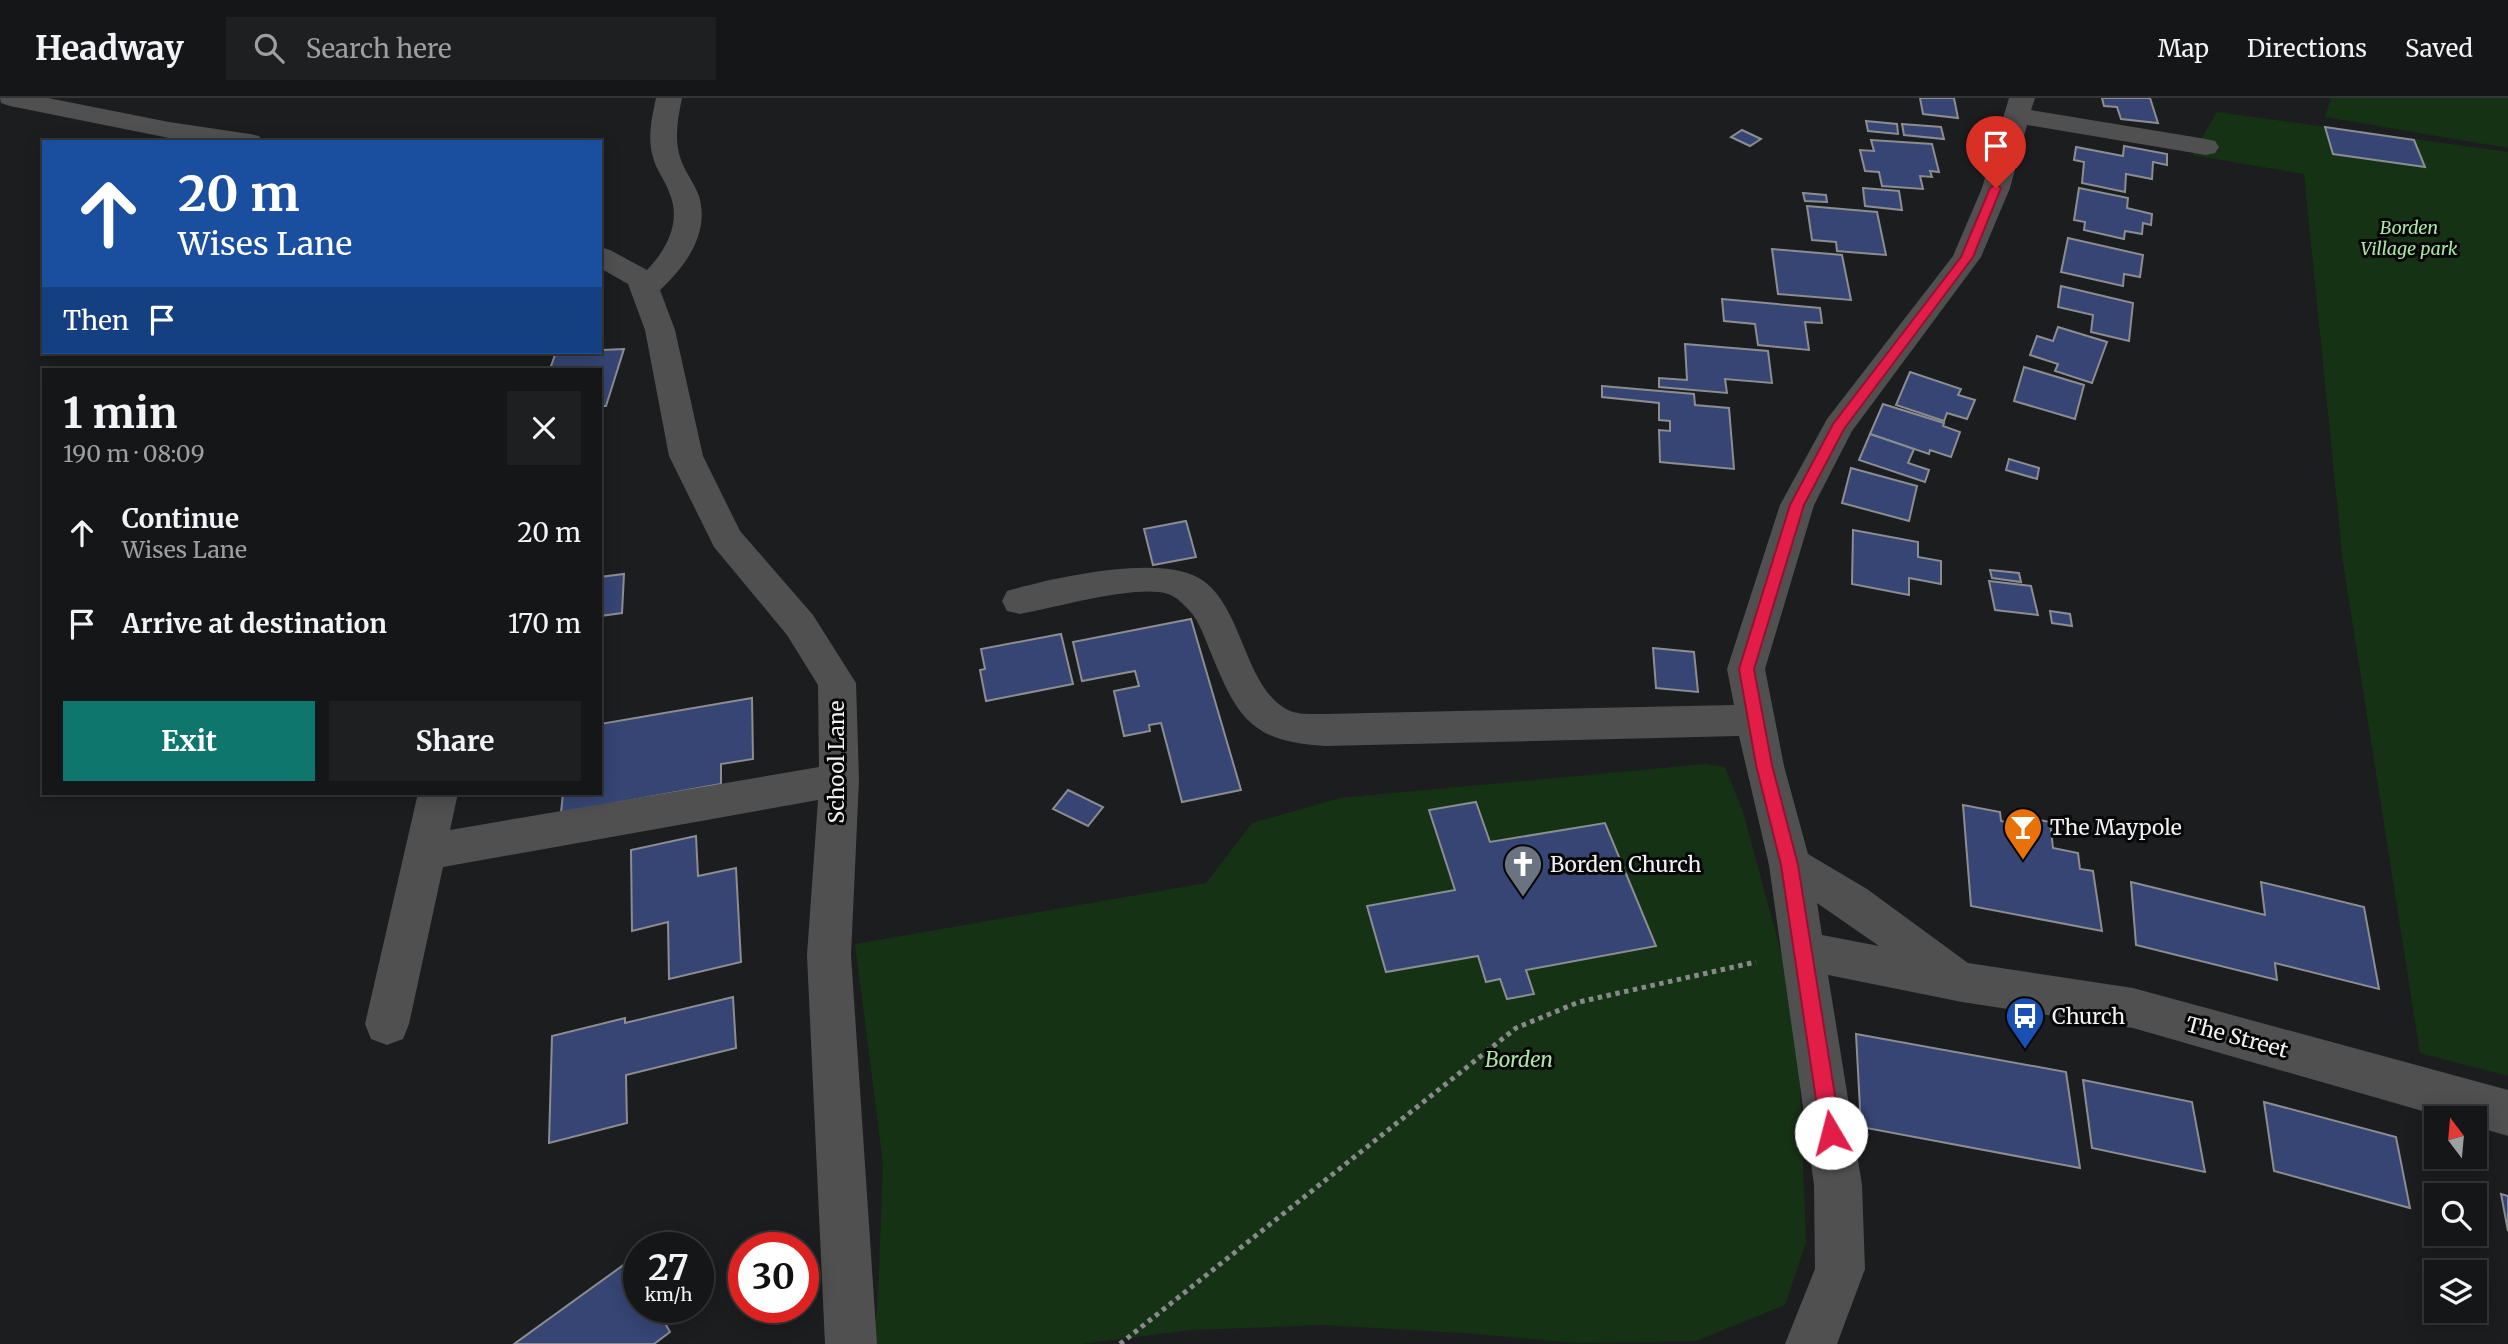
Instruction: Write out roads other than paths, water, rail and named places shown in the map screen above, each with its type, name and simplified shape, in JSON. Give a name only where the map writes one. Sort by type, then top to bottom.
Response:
[{"type":"street","points":[[10,98],[169,130],[236,140]]},
{"type":"street","points":[[645,289],[665,271],[682,244],[689,224],[685,196],[665,153],[669,98]]},
{"type":"street","points":[[1811,1344],[1840,1269],[1838,1185],[1790,865],[1764,765],[1746,669],[1797,505],[1838,427],[1967,257],[1996,188],[2020,107],[2206,147]]},
{"type":"street","name":"School Lane","points":[[602,257],[641,279],[660,330],[686,456],[726,538],[800,625],[837,683],[839,780],[829,955],[851,1344]]},
{"type":"street","points":[[1020,601],[1145,579],[1175,582],[1194,592],[1213,618],[1253,701],[1270,719],[1293,728],[1325,730],[1755,720]]},
{"type":"street","points":[[425,852],[839,780]]},
{"type":"street","points":[[387,1024],[438,795]]},
{"type":"street","name":"The Street","points":[[1790,865],[1852,902],[1962,982]]},
{"type":"street","name":"The Street","points":[[1804,951],[1962,982],[2133,1008],[2508,1113]]},
{"type":"place","name":"The Maypole","points":[[2023,861]]},
{"type":"place","name":"Borden Church","points":[[1523,898]]},
{"type":"place","name":"Church","points":[[2025,1050]]},
{"type":"park label","name":"Borden Village park","points":[[2409,237]]},
{"type":"park label","name":"Borden","points":[[1519,1059]]}]
